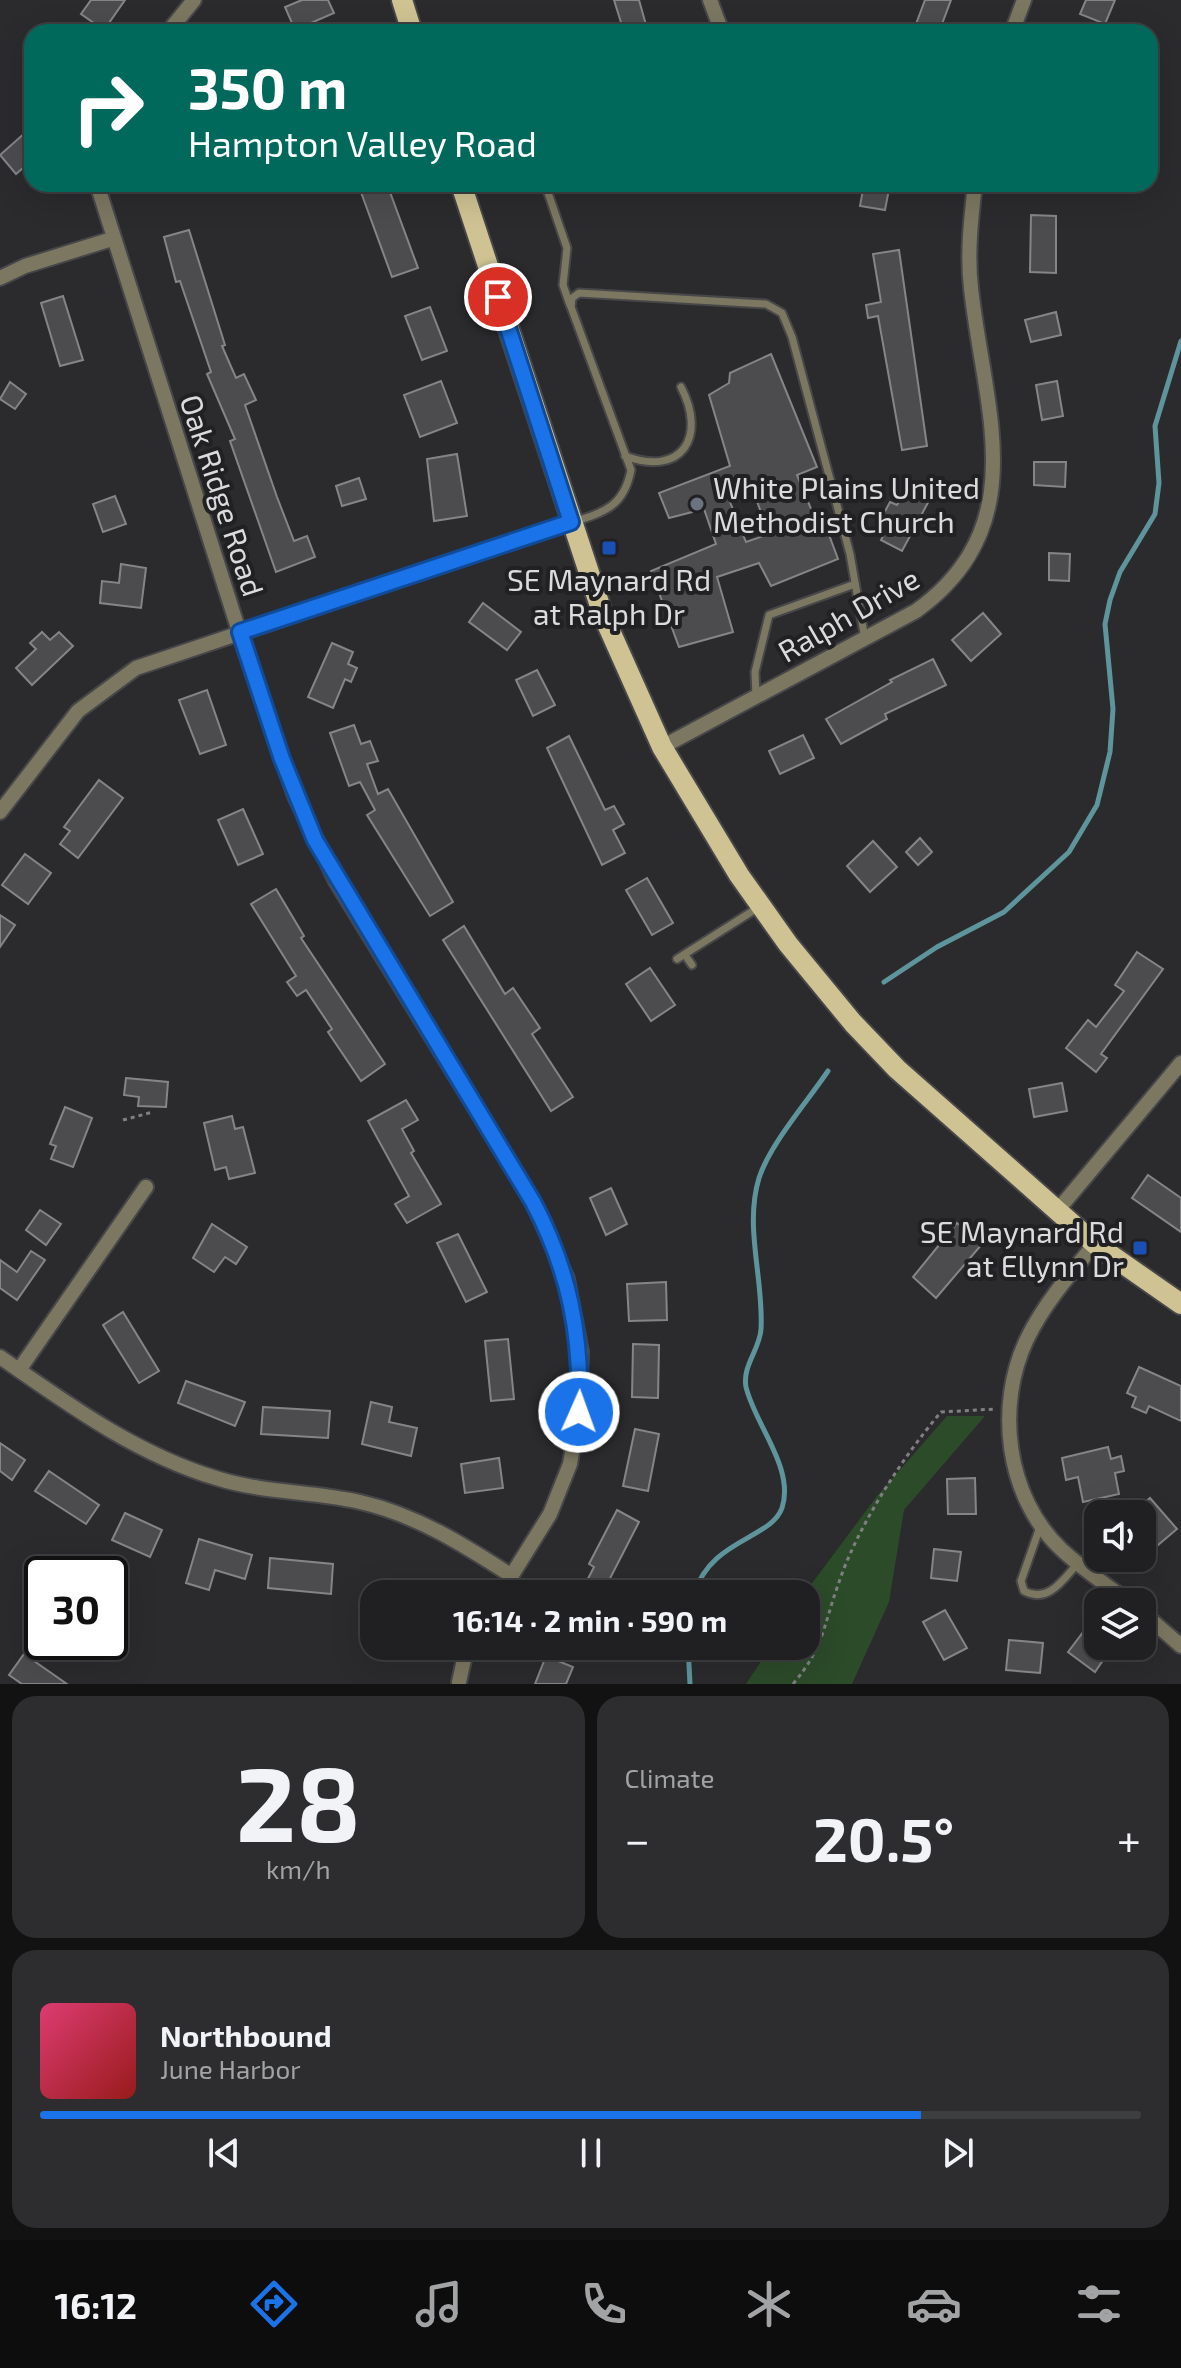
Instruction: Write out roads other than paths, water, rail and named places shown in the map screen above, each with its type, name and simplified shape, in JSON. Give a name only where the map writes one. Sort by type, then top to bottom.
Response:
[{"type":"main road","points":[[402,0],[410,24]]},
{"type":"main road","points":[[464,192],[603,615],[662,747],[761,906],[799,958],[875,1046],[1095,1244],[1181,1304]]},
{"type":"street","points":[[174,24],[194,0]]},
{"type":"street","points":[[710,0],[719,24]]},
{"type":"street","points":[[1015,24],[1024,0]]},
{"type":"street","name":"Oak Ridge Road","points":[[99,192],[282,759],[315,840],[533,1202],[567,1279],[581,1352],[575,1438],[560,1492],[509,1580]]},
{"type":"street","name":"Ralph Drive","points":[[662,747],[916,611],[956,575],[975,546],[991,503],[995,478],[994,442],[970,276],[975,192]]},
{"type":"street","points":[[0,278],[25,266],[112,239]]},
{"type":"street","points":[[0,812],[67,723],[97,694],[136,668],[571,522]]},
{"type":"street","points":[[1057,1211],[1181,1063]]},
{"type":"street","points":[[19,1370],[146,1187]]},
{"type":"street","points":[[1095,1244],[1053,1297],[1026,1341],[1009,1409],[1015,1470],[1041,1524],[1078,1563],[1111,1588]]},
{"type":"street","points":[[0,1357],[119,1436],[174,1464],[242,1485],[359,1502],[408,1517],[457,1541],[512,1576]]},
{"type":"street","points":[[1156,1624],[1181,1646]]},
{"type":"street","points":[[459,1682],[464,1660]]},
{"type":"lane","points":[[548,192],[567,248],[563,285],[631,470],[619,503],[608,511],[571,522]]},
{"type":"lane","points":[[571,307],[572,298],[579,293],[766,304],[782,313],[792,337],[855,584],[865,640]]},
{"type":"lane","points":[[625,456],[653,465],[672,459],[685,448],[693,415],[681,387]]},
{"type":"lane","points":[[756,697],[755,672],[769,615],[855,584]]},
{"type":"lane","points":[[692,965],[681,957],[761,906]]},
{"type":"lane","points":[[1041,1524],[1021,1581],[1024,1591],[1034,1597],[1046,1595],[1078,1563]]},
{"type":"waterway","points":[[884,982],[937,947],[1004,912],[1069,852],[1097,805],[1110,752],[1113,709],[1105,624],[1120,572],[1155,514],[1159,483],[1155,426],[1181,341]]},
{"type":"waterway","points":[[700,1580],[713,1562],[766,1527],[782,1508],[785,1493],[779,1462],[751,1401],[745,1379],[761,1329],[753,1215],[759,1178],[771,1151],[828,1071]]},
{"type":"waterway","points":[[689,1660],[690,1684]]},
{"type":"place","name":"White Plains United Methodist Church","points":[[697,504]]},
{"type":"place","name":"SE Maynard Rd at Ralph Dr","points":[[609,548]]},
{"type":"place","name":"SE Maynard Rd at Ellynn Dr","points":[[1140,1248]]}]
